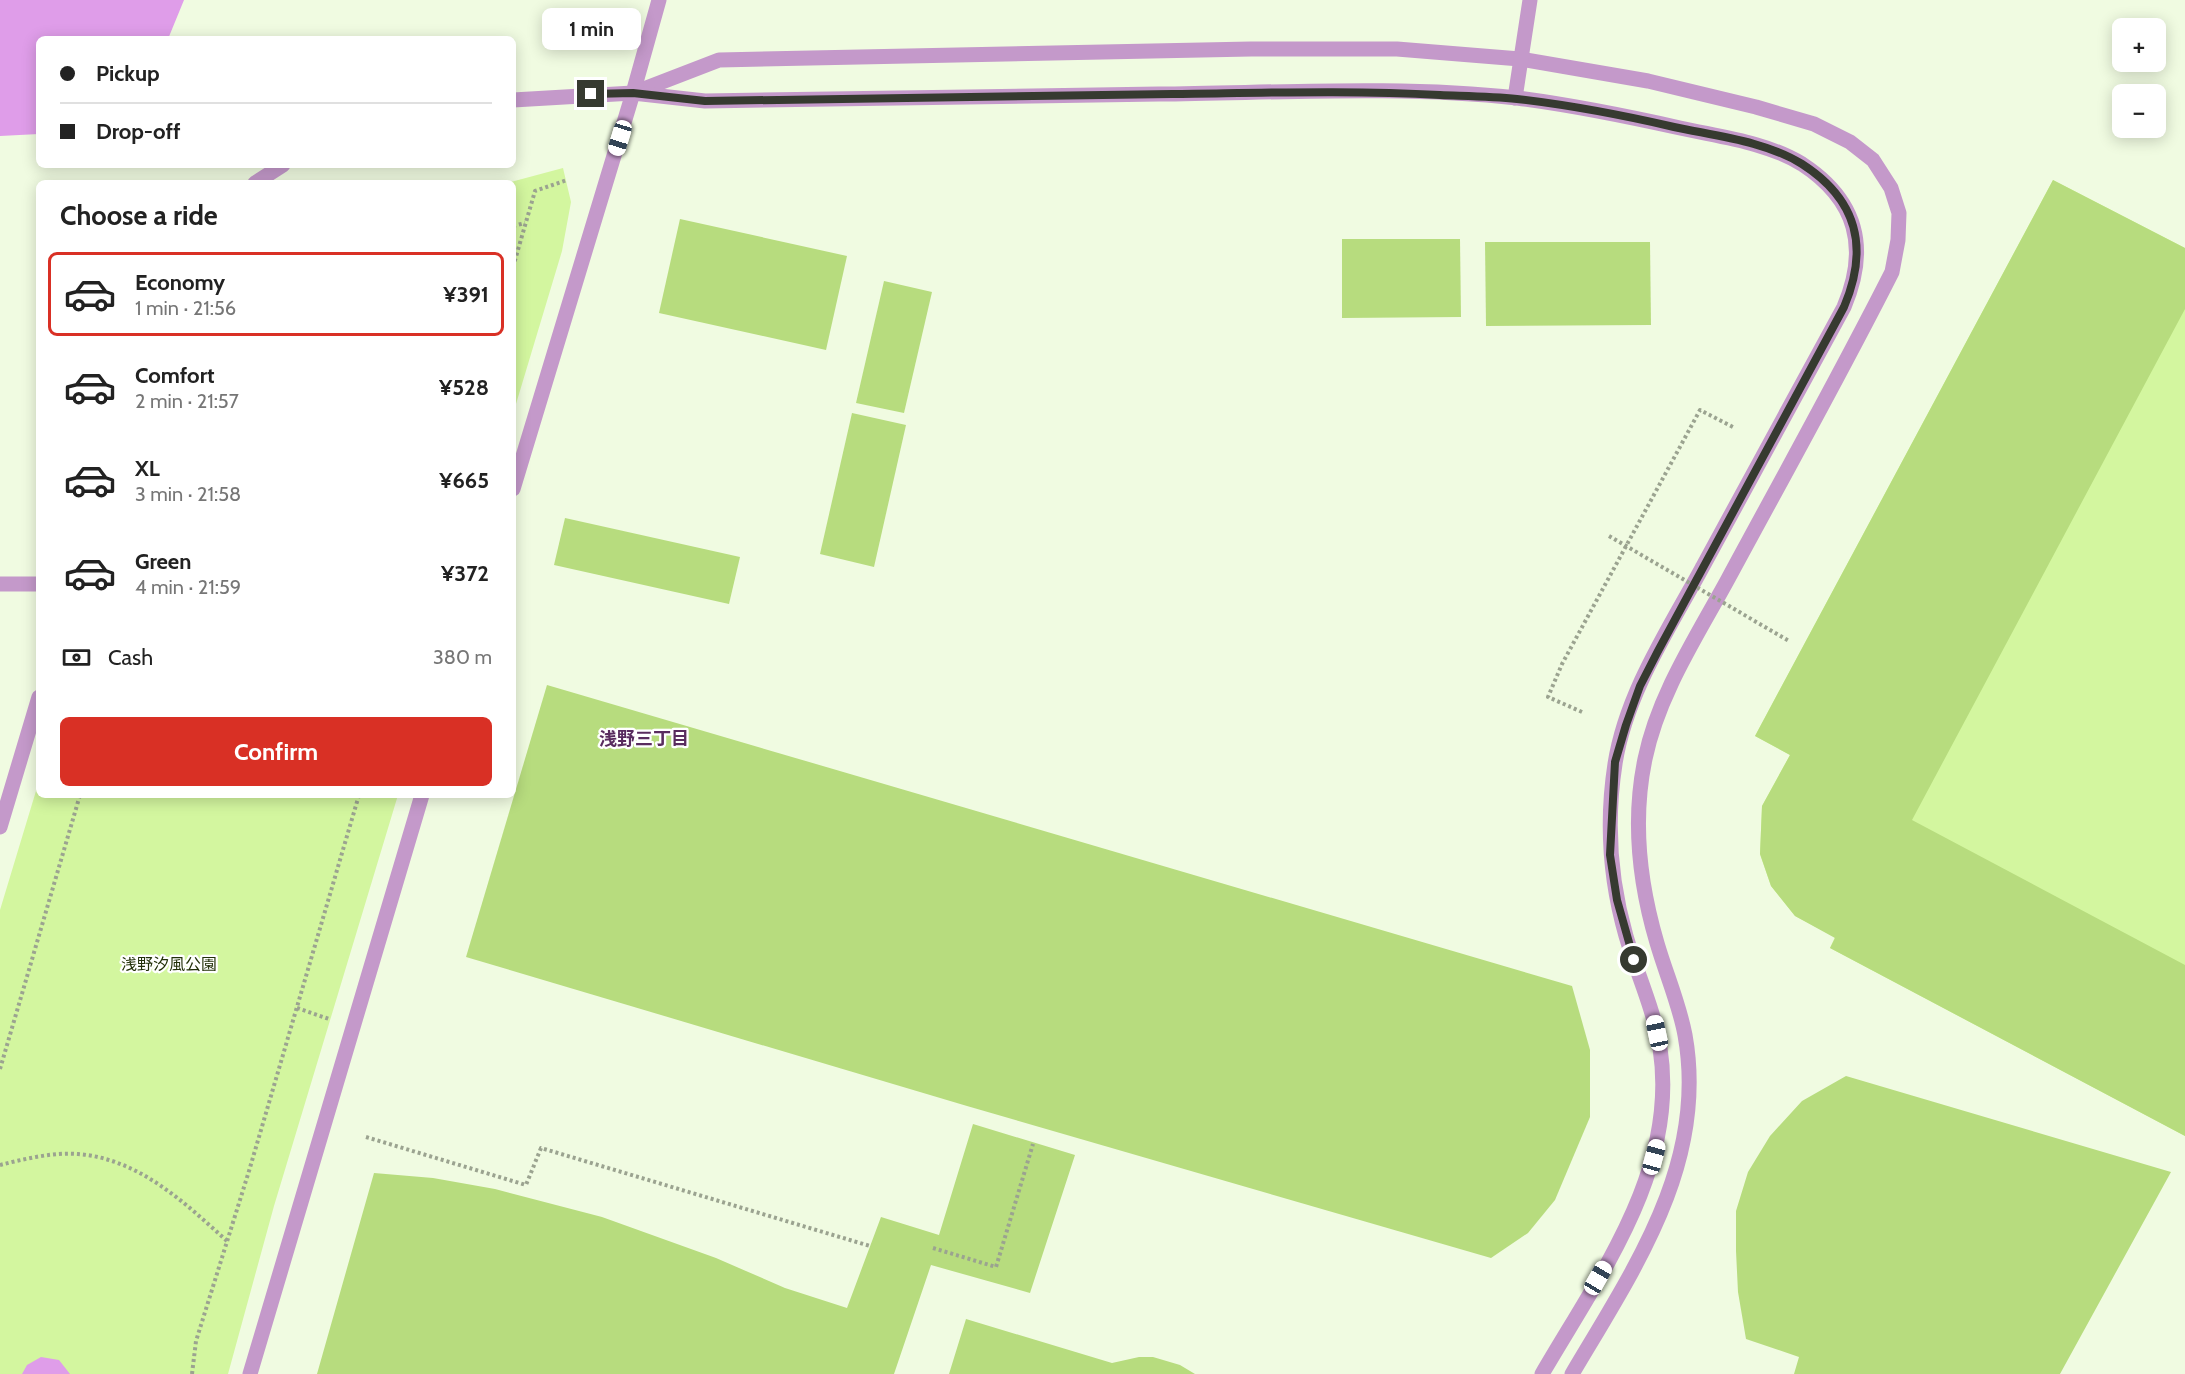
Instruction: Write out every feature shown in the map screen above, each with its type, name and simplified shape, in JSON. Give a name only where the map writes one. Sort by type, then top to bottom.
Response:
[{"type":"street","points":[[516,479],[659,0]]},
{"type":"street","points":[[1515,98],[1530,0]]},
{"type":"street","points":[[633,93],[719,60],[1251,49],[1397,49],[1520,59],[1648,81],[1814,124],[1850,142],[1872,160],[1891,188],[1899,213],[1898,240],[1892,272],[1673,681],[1645,757],[1637,835],[1643,891],[1685,1035],[1689,1073],[1688,1109],[1675,1180],[1661,1215],[1644,1251],[1572,1374]]},
{"type":"street","points":[[516,100],[633,93],[705,101],[1281,93],[1404,93],[1515,98],[1620,115],[1763,147],[1791,159],[1826,183],[1844,203],[1854,225],[1858,256],[1855,281],[1844,307],[1640,686],[1615,762],[1610,855],[1626,938],[1658,1038],[1663,1082],[1662,1113],[1650,1172],[1638,1205],[1542,1374]]},
{"type":"street","points":[[260,180],[278,168]]},
{"type":"street","points":[[0,584],[36,584]]},
{"type":"street","points":[[0,827],[36,707]]},
{"type":"street","points":[[249,1374],[421,798]]},
{"type":"path","points":[[516,257],[535,191],[567,180]]},
{"type":"path","points":[[516,225],[526,223]]},
{"type":"path","points":[[1582,712],[1548,697],[1562,664],[1700,410],[1733,427]]},
{"type":"path","points":[[1609,536],[1789,641]]},
{"type":"path","points":[[0,1069],[79,798]]},
{"type":"path","points":[[192,1374],[196,1341],[358,798]]},
{"type":"path","points":[[297,1008],[330,1019]]},
{"type":"path","points":[[366,1137],[526,1185],[541,1148],[870,1246]]},
{"type":"path","points":[[933,1248],[996,1267],[1032,1144]]},
{"type":"path","points":[[0,1165],[77,1154],[124,1164],[176,1194],[228,1240]]},
{"type":"green space","points":[[563,168],[571,202],[562,251],[516,404],[516,181]]},
{"type":"green space","points":[[2053,180],[2185,248],[2185,1136],[1830,948],[1835,937],[1795,916],[1771,886],[1760,854],[1762,806],[1790,755],[1755,736]]},
{"type":"green space","name":"浅野汐風公園","points":[[36,791],[36,798],[397,798],[274,1206],[228,1374],[0,1374],[0,910]]},
{"type":"shaded area","points":[[0,0],[184,0],[169,36],[36,36],[36,134],[0,136]]},
{"type":"shaded area","points":[[41,1357],[59,1360],[70,1374],[22,1374],[27,1365]]},
{"type":"building","points":[[2053,180],[2185,248],[2185,309],[1912,820],[2185,965],[2185,1136],[1830,948],[1835,938],[1795,916],[1771,886],[1760,854],[1762,806],[1790,755],[1755,736]]},
{"type":"building","points":[[680,219],[847,256],[826,350],[659,313]]},
{"type":"building","points":[[1342,239],[1460,239],[1461,317],[1342,318]]},
{"type":"building","points":[[1485,242],[1650,242],[1651,325],[1486,326]]},
{"type":"building","points":[[884,281],[932,292],[904,413],[856,403]]},
{"type":"building","points":[[852,413],[906,425],[874,567],[820,554]]},
{"type":"building","points":[[565,518],[740,557],[729,604],[554,565]]},
{"type":"building","points":[[547,685],[1572,986],[1590,1050],[1590,1117],[1555,1200],[1528,1233],[1491,1258],[967,1106],[466,957],[513,798],[516,798],[516,789]]},
{"type":"building","points":[[1846,1076],[2171,1172],[2060,1374],[1794,1374],[1799,1357],[1746,1339],[1738,1292],[1736,1211],[1748,1172],[1770,1136],[1802,1101]]},
{"type":"building","points":[[973,1124],[1075,1155],[1030,1293],[931,1265],[894,1374],[317,1374],[374,1173],[433,1178],[495,1189],[602,1217],[716,1258],[785,1288],[847,1308],[881,1217],[939,1235]]},
{"type":"building","points":[[966,1319],[1112,1363],[1139,1357],[1153,1357],[1180,1365],[1195,1374],[949,1374]]},
{"type":"district","name":"浅野三丁目","points":[[644,739]]},
{"type":"route","points":[[591,94],[633,93],[705,101],[1281,93],[1404,93],[1515,98],[1620,115],[1763,147],[1800,163],[1826,183],[1844,203],[1854,225],[1858,256],[1855,281],[1844,307],[1640,686],[1615,762],[1610,855],[1617,900],[1634,960]]}]
